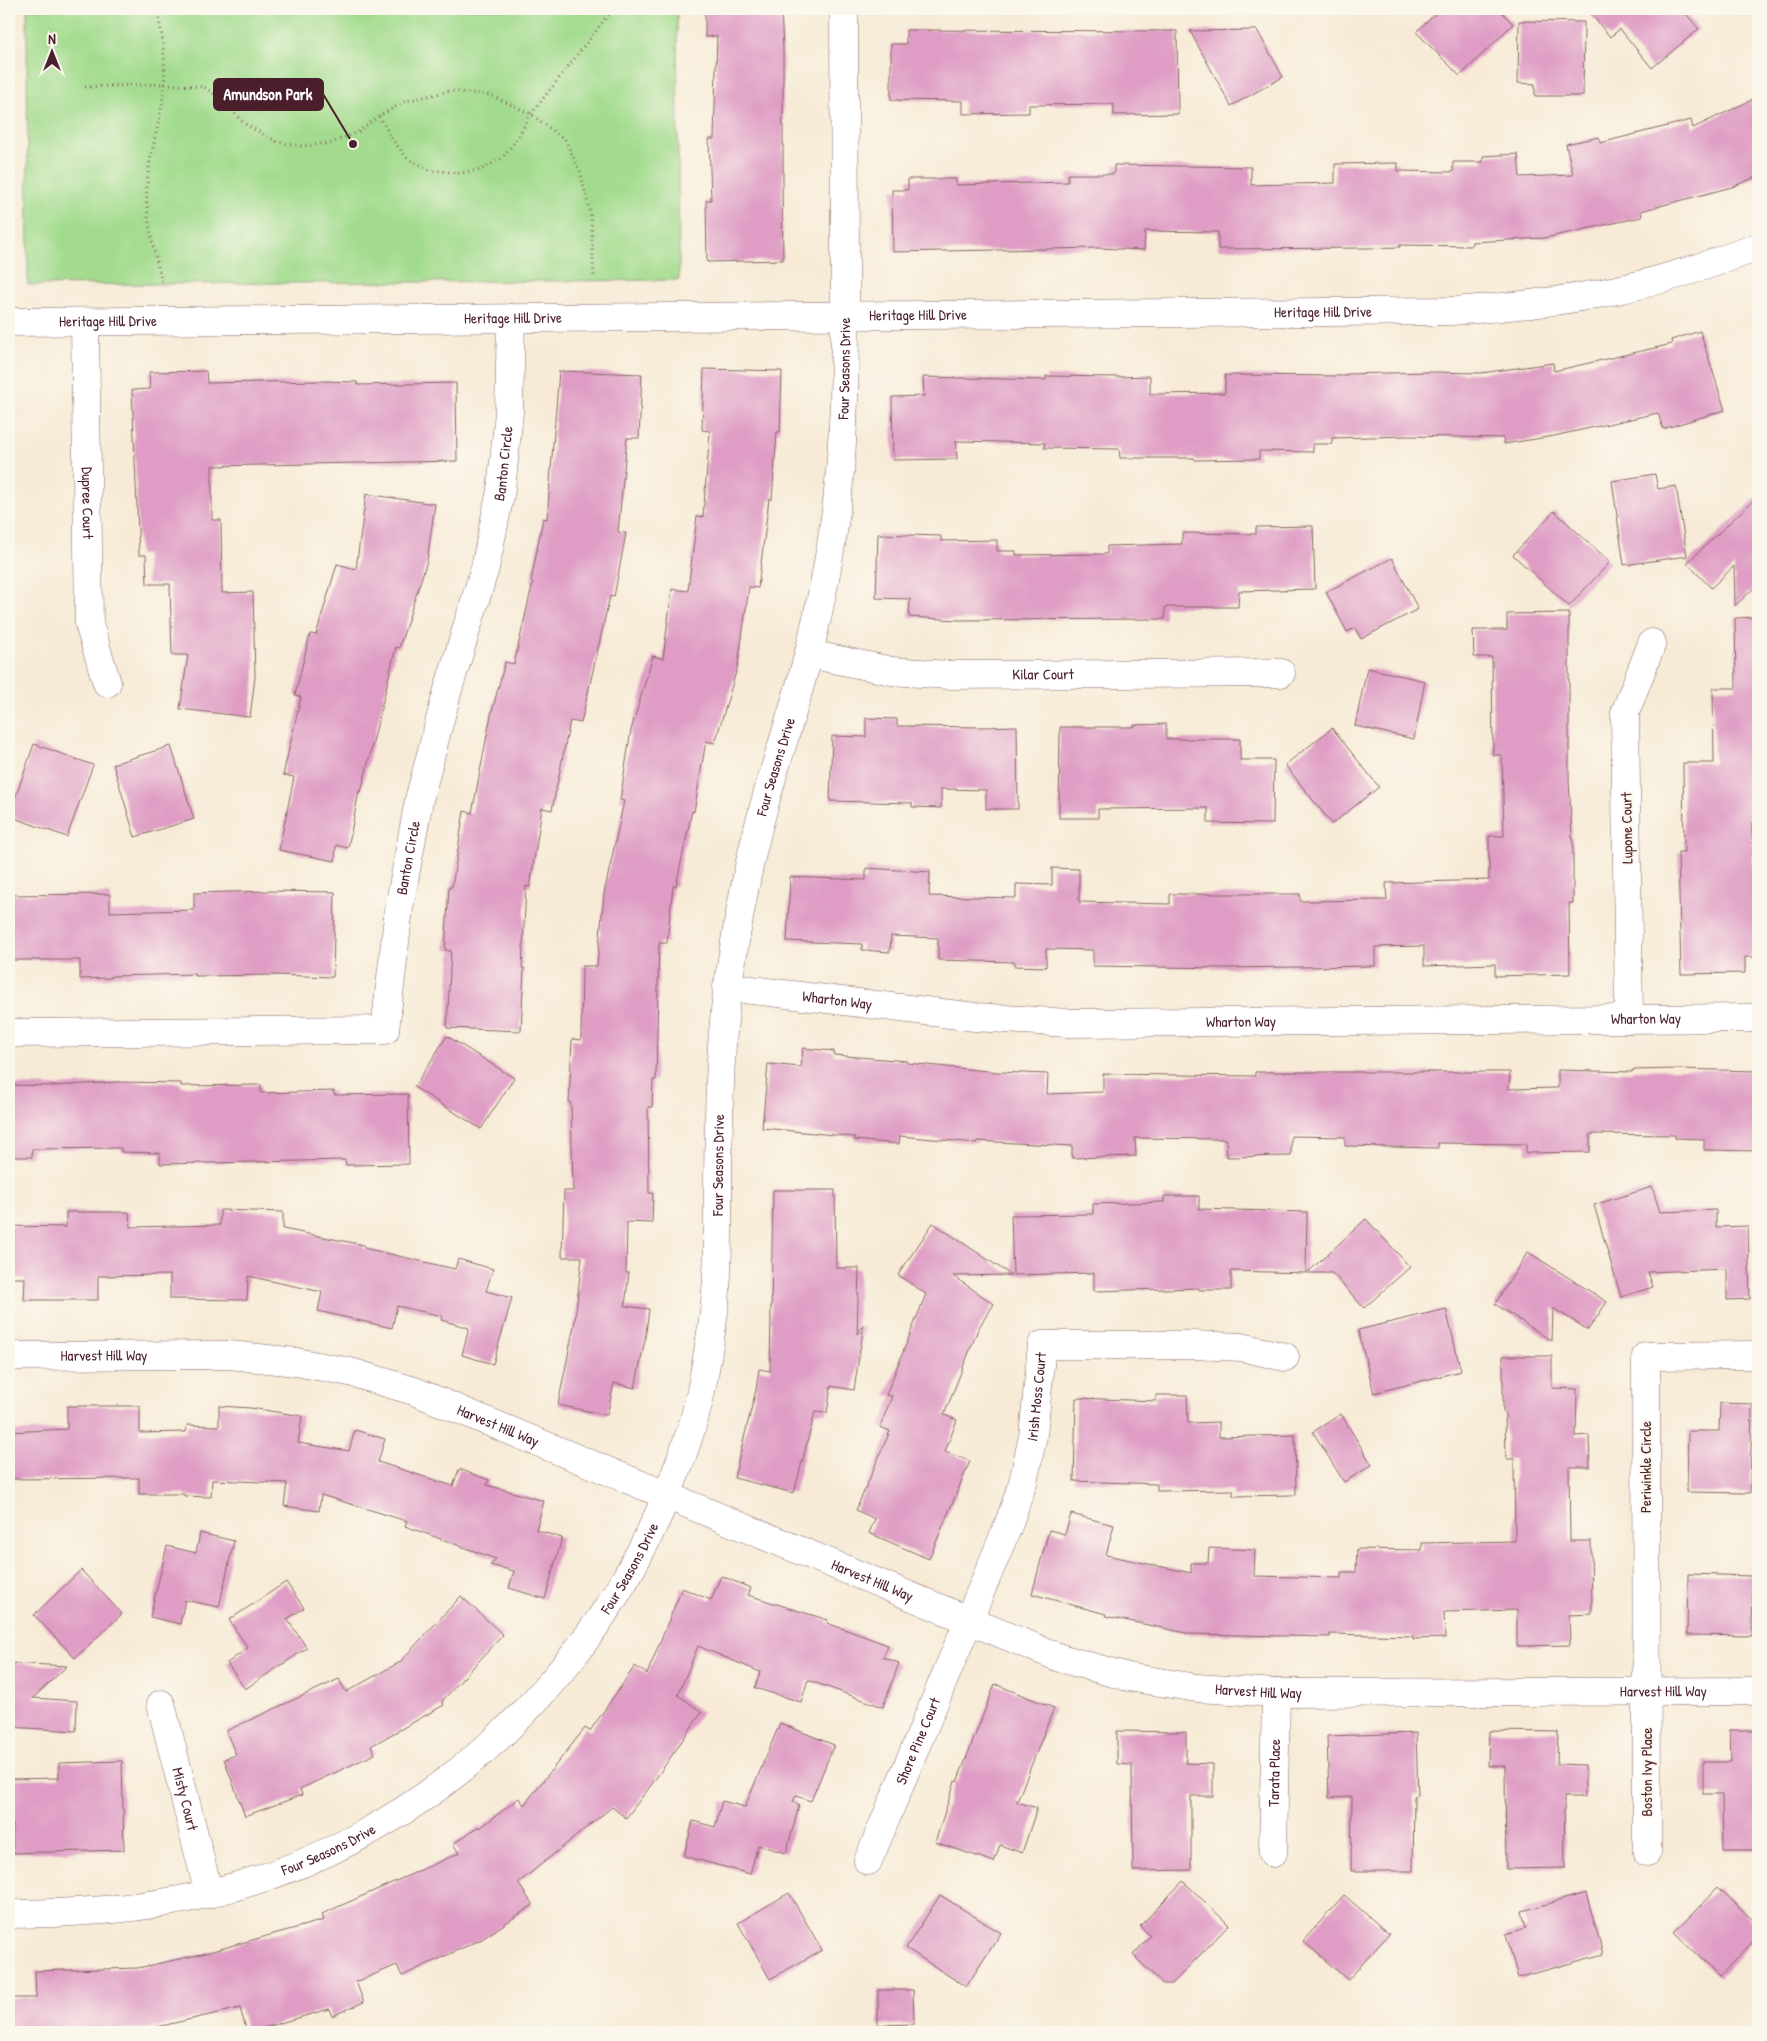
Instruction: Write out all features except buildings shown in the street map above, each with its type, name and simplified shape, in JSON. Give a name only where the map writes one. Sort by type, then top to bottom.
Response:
[{"type":"street","name":"Four Seasons Drive","points":[[9,1914],[86,1913],[144,1907],[209,1894],[258,1880],[324,1854],[394,1816],[435,1790],[481,1754],[524,1714],[571,1662],[618,1594],[652,1532],[682,1456],[702,1389],[714,1308],[718,1242],[719,1090],[727,987],[742,896],[762,812],[809,654],[823,588],[837,503],[843,416],[845,316],[844,9]]},
{"type":"street","name":"Heritage Hill Drive","points":[[9,322],[1451,312],[1534,304],[1617,290],[1699,268],[1758,247]]},
{"type":"street","name":"Banton Circle","points":[[9,1033],[385,1030],[399,908],[419,800],[447,693],[485,568],[500,490],[509,412],[511,318]]},
{"type":"street","name":"Dupree Court","points":[[85,322],[89,624],[107,683]]},
{"type":"street","name":"Lupone Court","points":[[1629,1019],[1625,713],[1652,643]]},
{"type":"street","name":"Kilar Court","points":[[809,654],[892,671],[948,675],[1281,673]]},
{"type":"street","name":"Wharton Way","points":[[727,987],[975,1017],[1068,1023],[1758,1018]]},
{"type":"street","name":"Irish Moss Court","points":[[968,1621],[1008,1526],[1023,1482],[1033,1436],[1042,1345],[1193,1344],[1241,1348],[1285,1357]]},
{"type":"street","name":"Harvest Hill Way","points":[[9,1356],[230,1355],[296,1362],[350,1372],[414,1392],[1060,1658],[1128,1677],[1197,1688],[1276,1693],[1758,1691]]},
{"type":"street","name":"Periwinkle Circle","points":[[1646,1691],[1646,1356],[1758,1355]]},
{"type":"street","name":"Shore Pine Court","points":[[868,1861],[968,1621]]},
{"type":"street","name":"Boston Ivy Place","points":[[1646,1691],[1646,1852]]},
{"type":"street","name":"Tarata Place","points":[[1273,1853],[1276,1693]]},
{"type":"street","name":"Misty Court","points":[[161,1704],[209,1894]]},
{"type":"path","points":[[157,9],[164,44],[164,84],[159,119],[149,159],[147,204],[153,244],[162,283]]},
{"type":"path","points":[[379,116],[392,139],[408,159],[430,170],[459,172],[481,170],[502,158],[518,139],[531,114],[613,9]]},
{"type":"path","points":[[85,87],[164,84],[204,87],[221,99],[246,124],[277,142],[302,146],[331,143],[358,132],[379,116],[406,101],[450,91],[490,95],[531,114],[565,140],[580,171],[590,216],[594,278]]},
{"type":"green space","points":[[27,9],[677,9],[679,280],[28,285]]},
{"type":"place","name":"Amundson Park","points":[[353,144]]}]
